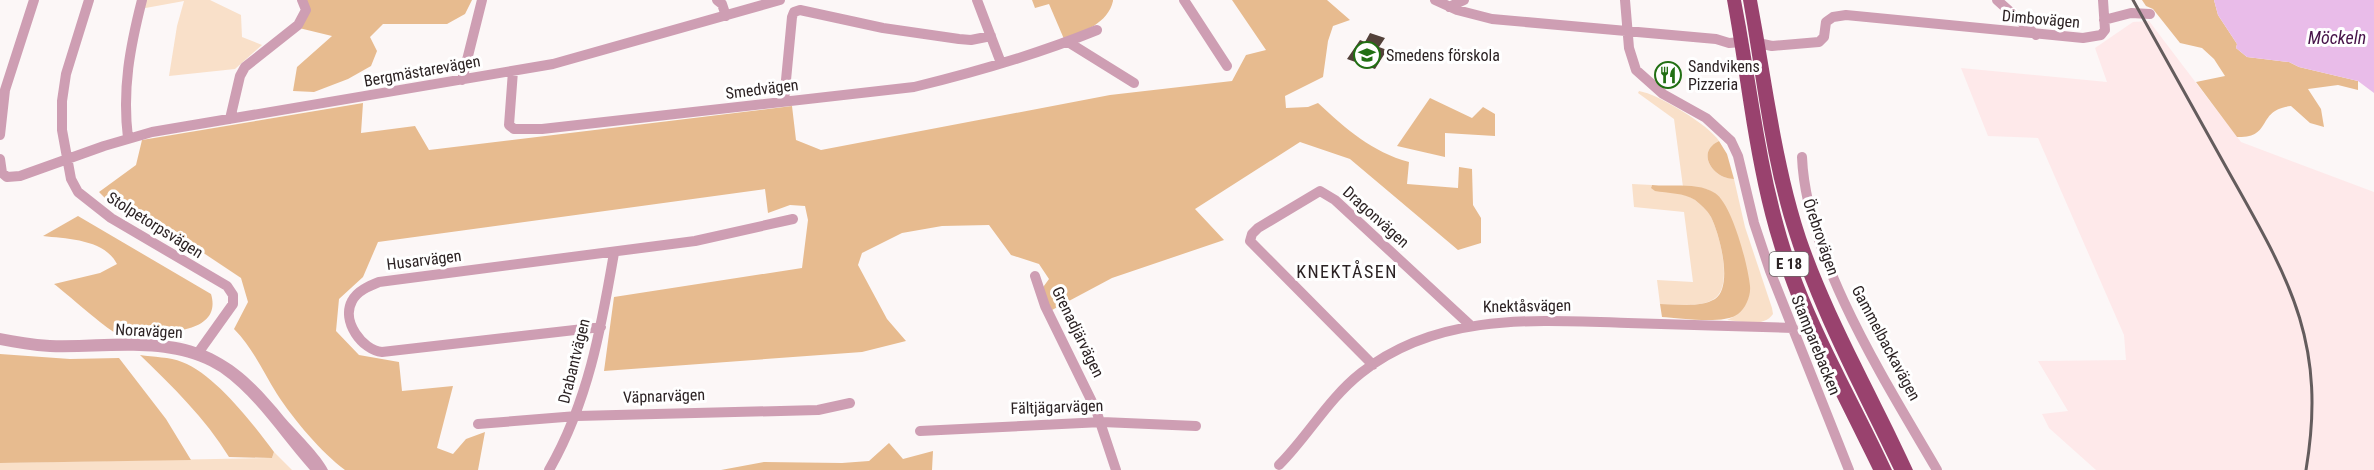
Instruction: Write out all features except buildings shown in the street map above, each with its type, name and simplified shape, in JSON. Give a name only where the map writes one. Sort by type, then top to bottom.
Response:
[{"type":"highway","name":"Örebrovägen","points":[[1734,0],[1750,43],[1783,183],[1805,258],[1834,326],[1904,470]]},
{"type":"highway","name":"Örebrovägen","points":[[1750,0],[1750,43],[1766,184],[1783,249],[1819,335],[1883,470]]},
{"type":"street","points":[[0,135],[5,90],[34,0]]},
{"type":"street","name":"Stolpetorpsvägen","points":[[89,0],[66,74],[62,102],[62,130],[71,179],[78,192],[97,208],[227,286],[233,295],[233,304],[198,352]]},
{"type":"street","points":[[128,138],[124,77],[142,0]]},
{"type":"street","points":[[230,119],[240,76],[245,68],[298,25],[306,10],[302,0]]},
{"type":"street","points":[[462,80],[482,0]]},
{"type":"street","points":[[717,0],[722,4],[726,16]]},
{"type":"street","name":"Bergmästarevägen","points":[[0,159],[2,173],[7,177],[35,172],[128,138],[570,61],[780,0]]},
{"type":"street","points":[[977,0],[1001,63]]},
{"type":"street","points":[[1184,0],[1227,66]]},
{"type":"street","name":"Dimbovägen","points":[[1435,0],[1449,7],[1492,19],[1772,46],[1779,44],[1809,45],[1819,42],[1824,37],[1826,22],[1833,17],[1846,15],[2036,35],[2094,37],[2105,30],[2103,0]]},
{"type":"street","points":[[1449,7],[1464,0]]},
{"type":"street","name":"Stamparebacken","points":[[1625,0],[1631,59],[1636,70],[1663,94],[1706,118],[1731,141],[1738,156],[1767,263],[1849,470]]},
{"type":"street","points":[[1997,0],[2036,35]]},
{"type":"street","points":[[784,101],[792,17],[794,12],[800,10],[915,33],[971,40],[991,36]]},
{"type":"street","points":[[2104,20],[2114,19],[2131,11],[2151,14]]},
{"type":"street","name":"Smedvägen","points":[[513,71],[509,125],[514,129],[542,129],[914,87],[1001,63],[1068,42],[1097,30]]},
{"type":"street","points":[[1068,42],[1134,83]]},
{"type":"street","name":"Gammelbackavägen","points":[[1802,157],[1802,171],[1809,202],[1841,297],[1873,361],[1937,470]]},
{"type":"street","name":"Dragonvägen","points":[[1373,364],[1250,241],[1257,228],[1320,191],[1335,200],[1470,325]]},
{"type":"street","name":"Husarvägen","points":[[601,327],[382,352],[370,350],[361,341],[351,326],[349,316],[350,305],[356,295],[365,286],[379,282],[695,241],[793,219]]},
{"type":"street","name":"Drabantvägen","points":[[549,470],[565,444],[590,378],[614,253]]},
{"type":"street","name":"Grenadjärvägen","points":[[1035,276],[1039,296],[1102,422],[1116,470]]},
{"type":"street","name":"Knektåsvägen","points":[[1279,465],[1304,440],[1341,391],[1373,364],[1431,335],[1470,325],[1530,320],[1793,328]]},
{"type":"street","name":"Noravägen","points":[[0,339],[47,346],[160,347],[198,352],[227,369],[252,393],[320,470]]},
{"type":"street","name":"Väpnarvägen","points":[[478,424],[577,416],[818,410],[849,403]]},
{"type":"street","name":"Fältjägarvägen","points":[[920,431],[1102,422],[1196,426]]},
{"type":"shaded area","points":[[143,0],[210,0],[241,15],[242,37],[262,45],[235,69],[169,76],[177,26],[184,1],[140,9]]},
{"type":"shaded area","points":[[307,0],[472,0],[465,14],[447,24],[383,24],[370,37],[377,51],[371,66],[348,79],[314,92],[293,91],[297,67],[332,36],[299,28]]},
{"type":"shaded area","points":[[1032,0],[1113,1],[1101,21],[1087,30],[1064,39],[1049,4],[1035,8]]},
{"type":"shaded area","points":[[1232,0],[1327,0],[1350,20],[1333,26],[1328,41],[1323,77],[1285,96],[1286,108],[1308,107],[1318,103],[1371,146],[1409,162],[1407,184],[1458,188],[1459,167],[1472,169],[1473,205],[1481,218],[1481,243],[1458,250],[1350,159],[1300,142],[1195,209],[1224,240],[1112,278],[1052,310],[1041,290],[1049,279],[1039,264],[1011,255],[989,225],[942,226],[902,233],[862,253],[858,265],[887,319],[906,341],[862,352],[604,371],[614,297],[802,268],[808,220],[805,206],[790,205],[768,213],[765,189],[378,242],[363,277],[339,299],[336,331],[359,355],[399,362],[402,391],[453,386],[437,448],[453,454],[466,439],[485,432],[478,470],[345,470],[317,445],[291,414],[252,352],[234,329],[248,302],[241,278],[205,254],[114,207],[99,192],[136,165],[142,140],[363,103],[361,133],[415,126],[429,150],[792,106],[796,140],[821,150],[1110,95],[1232,81],[1246,55],[1266,50]]},
{"type":"shaded area","points":[[2142,0],[2214,0],[2218,15],[2237,44],[2236,48],[2247,57],[2289,62],[2299,67],[2358,81],[2358,90],[2338,85],[2308,89],[2321,109],[2324,127],[2310,123],[2291,106],[2273,113],[2256,133],[2237,137],[2196,82],[2225,76],[2214,59],[2202,48],[2180,43],[2153,9],[2146,6]]},
{"type":"shaded area","points":[[2149,21],[2241,142],[2374,192],[2374,470],[2096,470],[2049,428],[2042,414],[2068,411],[2038,361],[2126,360],[2124,335],[2038,138],[1988,136],[1961,68],[2107,82],[2095,48],[2133,22]]},
{"type":"shaded area","points":[[1639,91],[1682,111],[1705,127],[1719,141],[1708,152],[1708,158],[1719,175],[1734,179],[1745,227],[1772,308],[1773,314],[1764,321],[1752,323],[1727,320],[1733,317],[1715,193],[1706,189],[1683,187],[1674,119],[1638,93]]},
{"type":"shaded area","points":[[1430,98],[1472,118],[1483,107],[1495,114],[1495,136],[1445,133],[1445,157],[1397,146]]},
{"type":"shaded area","points":[[1719,141],[1727,154],[1734,179],[1719,175],[1710,164],[1708,152]]},
{"type":"shaded area","points":[[1632,184],[1652,185],[1651,188],[1686,195],[1695,200],[1709,214],[1721,247],[1724,272],[1720,292],[1714,299],[1695,305],[1660,304],[1657,280],[1693,282],[1684,212],[1634,207]]},
{"type":"shaded area","points":[[1652,185],[1701,187],[1715,193],[1721,199],[1733,222],[1749,276],[1749,297],[1746,305],[1738,314],[1713,320],[1662,317],[1660,304],[1695,305],[1715,299],[1724,283],[1724,272],[1718,235],[1708,212],[1691,198],[1655,191],[1651,188]]},
{"type":"shaded area","points":[[78,216],[211,294],[212,307],[208,317],[200,324],[162,333],[118,334],[104,325],[54,284],[100,273],[117,264],[111,256],[94,245],[43,236]]},
{"type":"shaded area","points":[[0,354],[70,359],[119,358],[166,419],[191,460],[0,463]]},
{"type":"shaded area","points":[[140,355],[177,360],[195,368],[208,378],[233,401],[256,428],[274,452],[272,458],[229,457],[199,416]]},
{"type":"shaded area","points":[[889,443],[903,459],[933,451],[932,470],[721,470],[764,462],[869,461]]},
{"type":"shaded area","points":[[274,452],[292,470],[0,470],[0,463],[272,458]]},
{"type":"water","name":"Möckeln","points":[[2214,0],[2374,0],[2374,93],[2358,81],[2299,67],[2289,62],[2247,57],[2236,48],[2237,44],[2218,15]]},
{"type":"railway","points":[[2133,0],[2267,242],[2284,276],[2297,310],[2306,345],[2311,383],[2311,424],[2306,470]]},
{"type":"place","name":"Smedens förskola","points":[[1367,55]]},
{"type":"place","name":"Sandvikens Pizzeria","points":[[1668,75]]},
{"type":"district","name":"KNEKTÅSEN","points":[[1347,271]]}]
